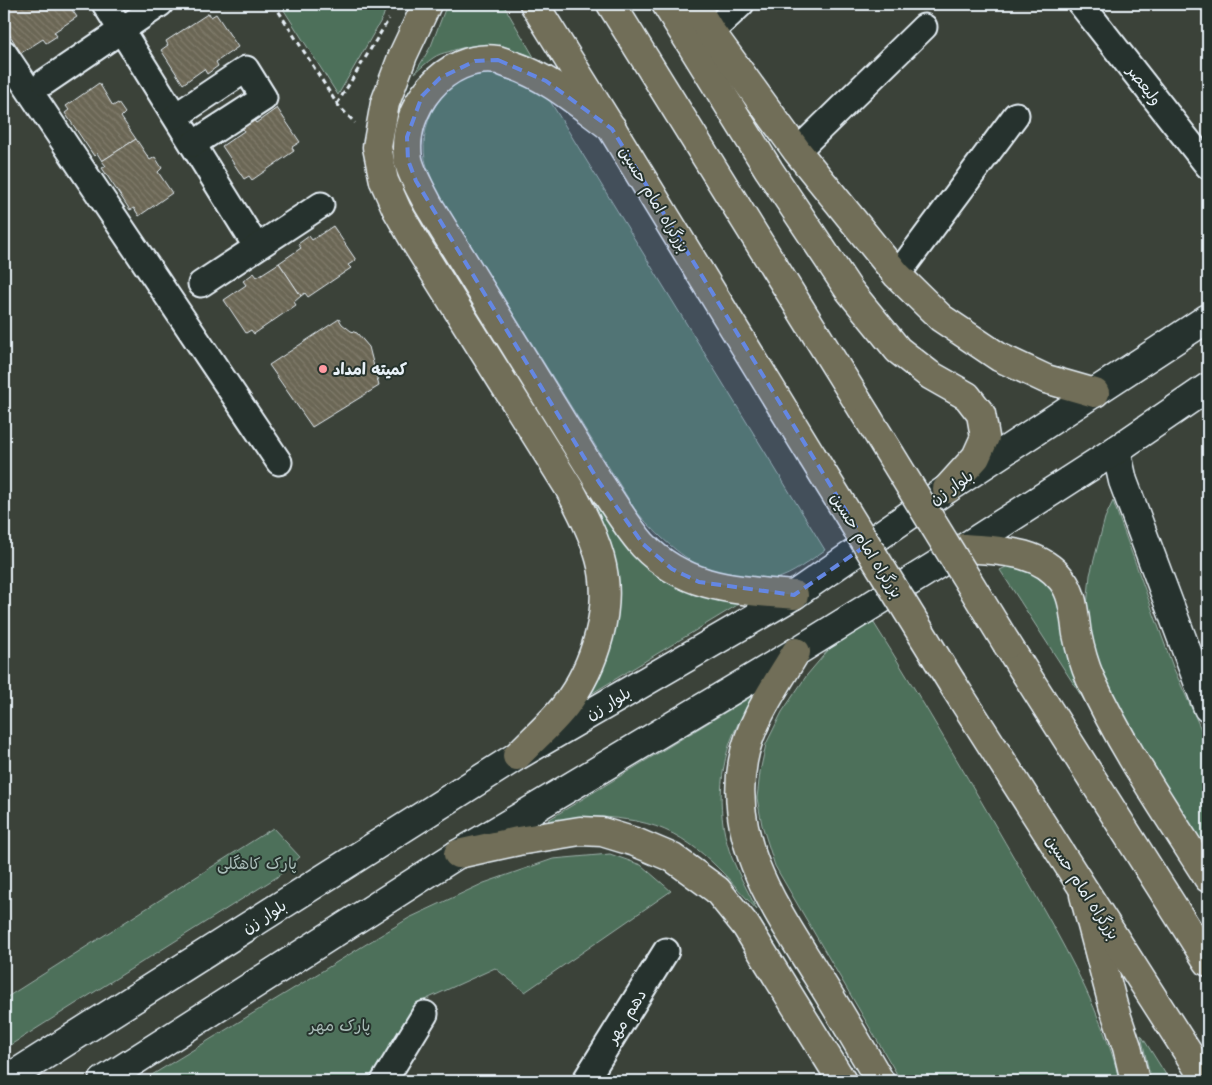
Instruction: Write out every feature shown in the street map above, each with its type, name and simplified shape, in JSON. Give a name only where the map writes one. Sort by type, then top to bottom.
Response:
[{"type":"main road","points":[[427,4],[403,55],[386,103],[377,147],[384,181],[397,210],[569,488],[588,522],[600,559],[604,592],[601,623],[595,649],[582,680],[564,707],[516,756]]},
{"type":"main road","name":"بزرگراه امام حسین","points":[[534,4],[952,683],[1206,1081]]},
{"type":"main road","points":[[611,4],[1007,644],[1208,962]]},
{"type":"main road","points":[[666,4],[769,170],[850,290],[898,350],[930,375],[967,396],[981,414],[985,436],[976,458],[947,489]]},
{"type":"main road","points":[[694,4],[711,32],[797,152],[897,275],[941,318],[999,357],[1046,379],[1095,392]]},
{"type":"main road","points":[[612,129],[546,80],[498,60],[475,61],[459,66],[440,78],[422,96],[413,114],[407,137],[408,160],[428,204],[599,482],[643,544],[659,560],[672,569],[699,582],[747,591],[794,595]]},
{"type":"main road","name":"بلوار زن","points":[[4,1081],[516,756],[794,595],[947,489],[1208,318]]},
{"type":"main road","points":[[103,1081],[458,854],[796,652],[964,548],[1116,450],[1208,387]]},
{"type":"main road","points":[[1116,450],[1123,481],[1208,708]]},
{"type":"main road","points":[[964,548],[1024,554],[1045,565],[1062,579],[1071,600],[1084,662],[1100,700],[1120,736],[1208,878]]},
{"type":"main road","points":[[796,652],[754,726],[743,761],[742,816],[750,851],[766,892],[880,1081]]},
{"type":"main road","points":[[458,854],[518,841],[580,831],[602,832],[635,842],[673,858],[717,890],[746,926],[842,1081]]},
{"type":"main road","points":[[1082,884],[1135,1081]]},
{"type":"street","points":[[105,4],[256,246]]},
{"type":"street","points":[[45,82],[160,4]]},
{"type":"street","points":[[711,32],[741,4]]},
{"type":"street","name":"ولیعصر","points":[[1084,5],[1208,166]]},
{"type":"street","points":[[797,152],[924,27]]},
{"type":"street","points":[[4,52],[279,462]]},
{"type":"street","points":[[176,116],[246,70],[251,76],[264,98],[193,144]]},
{"type":"street","points":[[897,275],[1016,115]]},
{"type":"street","points":[[201,284],[321,204]]},
{"type":"street","name":"دهم مهر","points":[[586,1081],[666,951]]},
{"type":"street","points":[[384,1081],[425,1014]]},
{"type":"path","points":[[274,4],[337,104],[377,147]]},
{"type":"path","points":[[337,104],[394,12]]},
{"type":"highlighted area","points":[[498,60],[546,81],[612,129],[867,545],[794,595],[699,582],[672,569],[643,544],[599,482],[416,181],[408,160],[407,137],[422,96],[440,78],[475,61]]},
{"type":"green space","points":[[280,4],[387,4],[383,17],[338,95]]},
{"type":"green space","points":[[447,4],[503,4],[534,57],[513,50],[491,46],[470,47],[436,56],[415,73],[431,46]]},
{"type":"green space","points":[[480,74],[504,74],[530,84],[550,101],[825,550],[795,571],[775,579],[754,581],[734,579],[715,573],[697,564],[681,553],[650,526],[636,511],[437,191],[426,163],[424,145],[425,132],[435,106],[452,86],[464,79]]},
{"type":"green space","points":[[576,471],[618,532],[744,601],[586,697],[611,638],[617,618],[619,599],[618,580],[608,542]]},
{"type":"green space","points":[[1113,501],[1173,667],[1208,745],[1208,854],[1120,714],[1094,654],[1086,617],[1090,575],[1105,518]]},
{"type":"green space","points":[[1014,563],[1054,583],[1084,700],[1000,570]]},
{"type":"green space","points":[[872,620],[968,779],[1066,950],[1102,1027],[1119,1081],[901,1081],[775,866],[762,825],[757,798],[766,744],[782,712],[807,675],[829,649]]},
{"type":"green space","points":[[762,690],[741,718],[736,728],[726,759],[721,792],[723,826],[727,842],[735,865],[757,910],[704,855],[689,843],[656,826],[607,817],[586,818],[552,824],[548,820]]},
{"type":"green space","name":"پارک کاهگلی","points":[[273,828],[300,857],[277,877],[4,1049],[4,999]]},
{"type":"green space","name":"پارک مهر","points":[[610,854],[641,865],[671,891],[525,992],[495,968],[420,1002],[370,1081],[142,1081],[409,918],[484,883],[553,859]]},
{"type":"green space","points":[[1141,1035],[1170,1081],[1151,1081]]},
{"type":"building","points":[[16,4],[68,4],[77,17],[54,32],[57,36],[46,43],[43,39],[21,53],[4,26],[4,16],[7,14],[5,11]]},
{"type":"building","points":[[209,13],[211,17],[216,14],[238,47],[216,62],[218,66],[207,74],[204,69],[183,84],[161,50],[168,45],[166,41]]},
{"type":"building","points":[[99,83],[113,106],[118,103],[125,113],[121,117],[136,139],[102,161],[97,153],[94,156],[65,113],[69,110],[66,106]]},
{"type":"building","points":[[277,108],[300,142],[292,147],[294,151],[252,180],[249,176],[244,179],[222,146],[244,131],[242,127],[253,119],[256,123]]},
{"type":"building","points":[[136,139],[150,160],[155,157],[162,168],[158,172],[172,193],[139,216],[134,208],[130,210],[102,168],[106,166],[102,161]]},
{"type":"building","points":[[333,226],[356,260],[348,265],[351,268],[308,297],[305,293],[301,296],[279,263],[301,248],[298,244],[309,236],[312,240]]},
{"type":"building","points":[[279,263],[301,296],[294,302],[296,305],[254,334],[251,330],[246,333],[224,300],[246,285],[243,281],[254,273],[257,277]]},
{"type":"building","name":"کمیته امداد","points":[[339,319],[351,331],[357,333],[369,347],[379,386],[312,427],[269,365]]},
{"type":"place","name":"کمیته امداد","points":[[323,369]]}]
